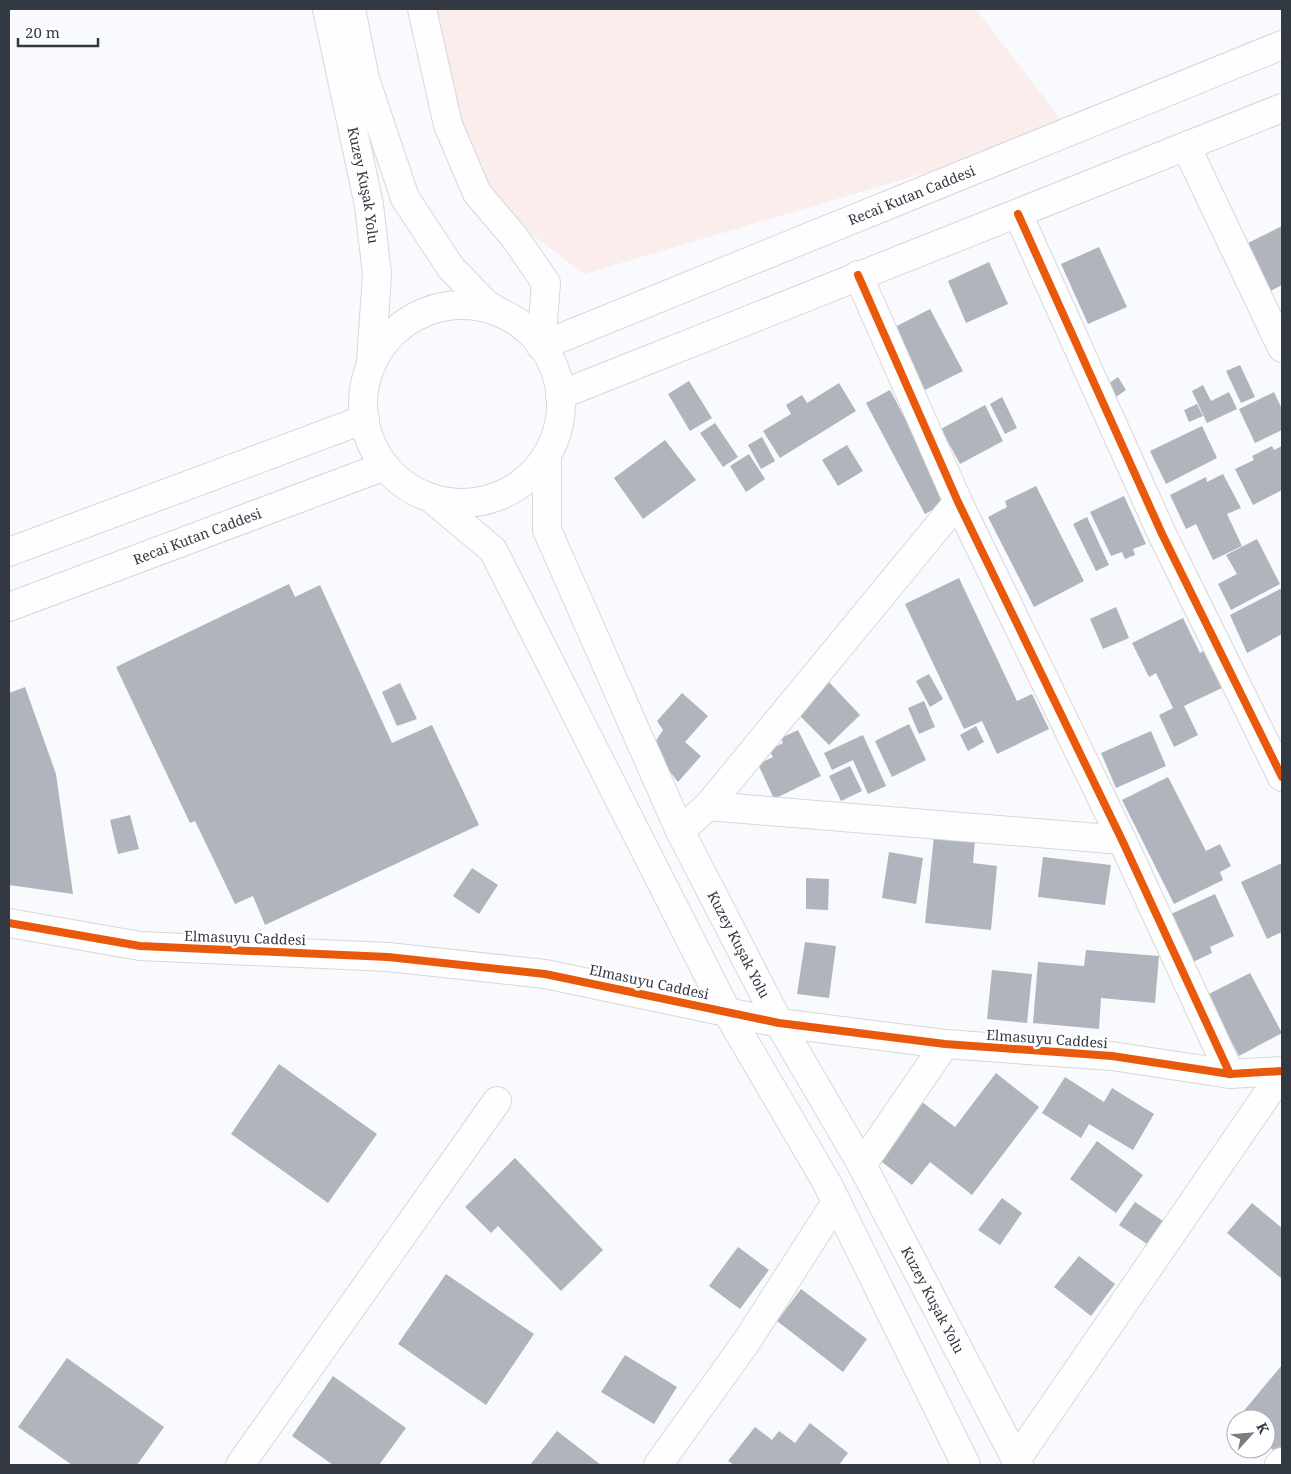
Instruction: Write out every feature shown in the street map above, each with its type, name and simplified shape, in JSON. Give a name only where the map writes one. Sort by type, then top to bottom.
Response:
[{"type":"main road","name":"Kuzey Kuşak Yolu","points":[[328,9],[369,204],[378,274],[370,365]]},
{"type":"main road","name":"Kuzey Kuşak Yolu","points":[[351,9],[365,79],[405,198],[451,268],[486,304],[531,333],[550,360],[560,395],[559,425],[547,456],[547,530],[680,831],[779,1023],[862,1165],[1017,1462]]},
{"type":"main road","points":[[422,9],[448,125],[477,193],[515,238],[546,283],[541,346]]},
{"type":"main road","name":"Recai Kutan Caddesi","points":[[541,346],[1282,45]]},
{"type":"main road","points":[[560,395],[1282,108]]},
{"type":"main road","points":[[1186,146],[1282,348]]},
{"type":"main road","points":[[1018,214],[1162,534],[1282,777]]},
{"type":"main road","points":[[858,275],[958,502],[1122,840],[1230,1074]]},
{"type":"main road","points":[[504,314],[473,306],[442,307],[412,318],[388,338],[370,365],[363,396],[366,430],[379,460],[402,484],[432,499],[494,550],[727,1012],[826,1182],[966,1465]]},
{"type":"main road","points":[[9,552],[365,419]]},
{"type":"main road","points":[[432,499],[465,504],[497,498],[526,481],[547,456]]},
{"type":"main road","name":"Recai Kutan Caddesi","points":[[9,607],[385,466]]},
{"type":"main road","points":[[680,831],[708,806],[958,502]]},
{"type":"main road","points":[[708,806],[1122,840]]},
{"type":"main road","name":"Elmasuyu Caddesi","points":[[9,923],[140,946],[388,956],[545,974],[779,1023],[945,1044],[1112,1056],[1230,1074],[1282,1072]]},
{"type":"main road","points":[[862,1165],[945,1044]]},
{"type":"main road","points":[[1017,1462],[1282,1072]]},
{"type":"main road","points":[[240,1465],[497,1101]]},
{"type":"main road","points":[[658,1465],[746,1341],[836,1202]]},
{"type":"main road","points":[[1279,1465],[1282,1462]]},
{"type":"shaded area","points":[[434,9],[976,9],[1069,130],[584,274],[477,193]]},
{"type":"building","points":[[1282,226],[1282,285],[1265,294],[1242,246]]},
{"type":"building","points":[[1099,247],[1127,307],[1088,324],[1061,264]]},
{"type":"building","points":[[989,262],[1008,304],[966,323],[948,281]]},
{"type":"building","points":[[930,309],[963,371],[923,391],[891,329]]},
{"type":"building","points":[[1240,365],[1255,397],[1241,403],[1226,371]]},
{"type":"building","points":[[1118,377],[1126,390],[1113,399],[1105,386]]},
{"type":"building","points":[[689,381],[712,418],[690,431],[668,394]]},
{"type":"building","points":[[839,383],[856,411],[780,458],[763,431],[791,414],[786,405],[802,395],[807,403]]},
{"type":"building","points":[[1203,385],[1211,401],[1229,392],[1237,409],[1207,423],[1192,391]]},
{"type":"building","points":[[890,390],[945,494],[936,508],[925,514],[866,403]]},
{"type":"building","points":[[1274,392],[1282,409],[1282,430],[1255,443],[1239,409]]},
{"type":"building","points":[[1002,397],[1017,428],[1005,434],[990,404]]},
{"type":"building","points":[[1197,404],[1203,416],[1189,422],[1184,410]]},
{"type":"building","points":[[985,405],[1003,441],[960,464],[941,429]]},
{"type":"building","points":[[715,423],[738,457],[723,467],[700,433]]},
{"type":"building","points":[[1202,426],[1217,458],[1166,484],[1150,451]]},
{"type":"building","points":[[762,437],[775,461],[761,469],[748,445]]},
{"type":"building","points":[[665,440],[696,480],[643,519],[614,478]]},
{"type":"building","points":[[847,445],[863,471],[838,486],[822,460]]},
{"type":"building","points":[[1272,446],[1274,450],[1282,446],[1282,490],[1253,505],[1235,469],[1254,460],[1252,456]]},
{"type":"building","points":[[749,454],[765,479],[746,492],[730,466]]},
{"type":"building","points":[[1223,474],[1241,508],[1227,514],[1242,546],[1213,560],[1196,524],[1186,529],[1170,495],[1206,477],[1207,482]]},
{"type":"building","points":[[1036,486],[1084,581],[1034,607],[988,517],[1007,507],[1005,501]]},
{"type":"building","points":[[1124,496],[1146,544],[1133,549],[1135,555],[1125,559],[1122,552],[1111,556],[1090,512]]},
{"type":"building","points":[[1087,517],[1109,565],[1096,571],[1073,524]]},
{"type":"building","points":[[1257,539],[1280,584],[1231,610],[1218,584],[1237,574],[1226,555]]},
{"type":"building","points":[[959,578],[1017,701],[1032,694],[1049,729],[997,754],[982,721],[964,729],[905,604]]},
{"type":"building","points":[[289,584],[295,597],[320,585],[392,743],[432,725],[479,825],[265,925],[253,896],[235,904],[195,821],[190,823],[116,667]]},
{"type":"building","points":[[1282,588],[1282,634],[1247,653],[1230,615]]},
{"type":"building","points":[[1116,607],[1129,638],[1103,649],[1090,619]]},
{"type":"building","points":[[1183,618],[1200,653],[1205,650],[1224,687],[1184,706],[1198,735],[1174,747],[1159,715],[1173,708],[1156,673],[1149,677],[1132,643]]},
{"type":"building","points":[[929,674],[943,699],[930,707],[916,681]]},
{"type":"building","points":[[829,682],[860,715],[829,745],[797,713]]},
{"type":"building","points":[[400,683],[417,719],[397,726],[382,692]]},
{"type":"building","points":[[25,687],[56,774],[73,894],[9,885],[9,693]]},
{"type":"building","points":[[682,693],[708,716],[685,742],[701,756],[678,782],[651,748],[663,730],[657,721]]},
{"type":"building","points":[[924,701],[935,727],[919,734],[908,708]]},
{"type":"building","points":[[909,724],[926,760],[892,777],[875,741]]},
{"type":"building","points":[[976,726],[984,742],[968,751],[960,735]]},
{"type":"building","points":[[798,730],[821,776],[774,799],[758,764],[773,757],[769,750],[783,743],[781,738]]},
{"type":"building","points":[[1151,731],[1166,766],[1116,788],[1101,753]]},
{"type":"building","points":[[863,735],[886,786],[868,794],[853,760],[832,770],[824,753]]},
{"type":"building","points":[[850,766],[862,791],[841,801],[829,776]]},
{"type":"building","points":[[1168,777],[1206,851],[1220,844],[1231,866],[1220,872],[1223,880],[1174,904],[1122,800]]},
{"type":"building","points":[[130,815],[139,849],[118,854],[110,820]]},
{"type":"building","points":[[934,836],[975,840],[973,863],[997,866],[991,930],[925,923]]},
{"type":"building","points":[[889,852],[923,858],[916,904],[882,898]]},
{"type":"building","points":[[1043,857],[1111,865],[1105,905],[1038,897]]},
{"type":"building","points":[[1282,863],[1282,932],[1267,939],[1241,882]]},
{"type":"building","points":[[472,868],[498,885],[479,914],[453,896]]},
{"type":"building","points":[[806,878],[829,879],[828,910],[806,909]]},
{"type":"building","points":[[1215,894],[1234,936],[1210,947],[1212,953],[1193,962],[1171,914]]},
{"type":"building","points":[[805,942],[836,946],[829,998],[797,994]]},
{"type":"building","points":[[1086,950],[1159,956],[1155,1003],[1101,998],[1099,1029],[1033,1023],[1038,962],[1084,966]]},
{"type":"building","points":[[992,970],[1032,974],[1027,1023],[987,1019]]},
{"type":"building","points":[[1250,973],[1282,1033],[1239,1056],[1207,995]]},
{"type":"building","points":[[279,1064],[377,1134],[328,1203],[231,1134]]},
{"type":"building","points":[[996,1073],[1039,1107],[972,1195],[930,1162],[912,1185],[878,1159],[922,1102],[955,1127]]},
{"type":"building","points":[[1065,1077],[1104,1102],[1112,1088],[1154,1114],[1133,1150],[1089,1124],[1081,1138],[1042,1113]]},
{"type":"building","points":[[1097,1141],[1143,1175],[1116,1213],[1070,1179]]},
{"type":"building","points":[[515,1158],[603,1250],[561,1291],[498,1226],[491,1233],[465,1207]]},
{"type":"building","points":[[1002,1198],[1022,1213],[1000,1245],[978,1230]]},
{"type":"building","points":[[1135,1202],[1172,1227],[1156,1250],[1119,1225]]},
{"type":"building","points":[[1252,1203],[1282,1228],[1282,1279],[1227,1233]]},
{"type":"building","points":[[738,1247],[769,1270],[740,1309],[709,1286]]},
{"type":"building","points":[[1079,1256],[1115,1284],[1091,1316],[1054,1287]]},
{"type":"building","points":[[446,1274],[534,1334],[486,1405],[398,1344]]},
{"type":"building","points":[[801,1289],[867,1339],[843,1372],[777,1321]]},
{"type":"building","points":[[625,1355],[677,1387],[654,1424],[601,1392]]},
{"type":"building","points":[[67,1358],[164,1427],[137,1465],[72,1465],[18,1427]]},
{"type":"building","points":[[1282,1365],[1282,1446],[1277,1453],[1276,1409],[1245,1409]]},
{"type":"building","points":[[333,1376],[406,1428],[379,1465],[333,1465],[292,1436]]},
{"type":"building","points":[[810,1423],[848,1453],[839,1465],[734,1465],[728,1461],[755,1427],[772,1440],[779,1431],[795,1443]]},
{"type":"building","points":[[557,1431],[601,1465],[530,1465]]},
{"type":"cycle path","points":[[1018,214],[1162,534],[1282,777]]},
{"type":"cycle path","points":[[858,275],[958,502],[1122,840],[1230,1074]]},
{"type":"cycle path","points":[[9,923],[140,946],[388,957],[545,974],[779,1023],[945,1044],[1112,1056],[1230,1074],[1282,1071]]}]
